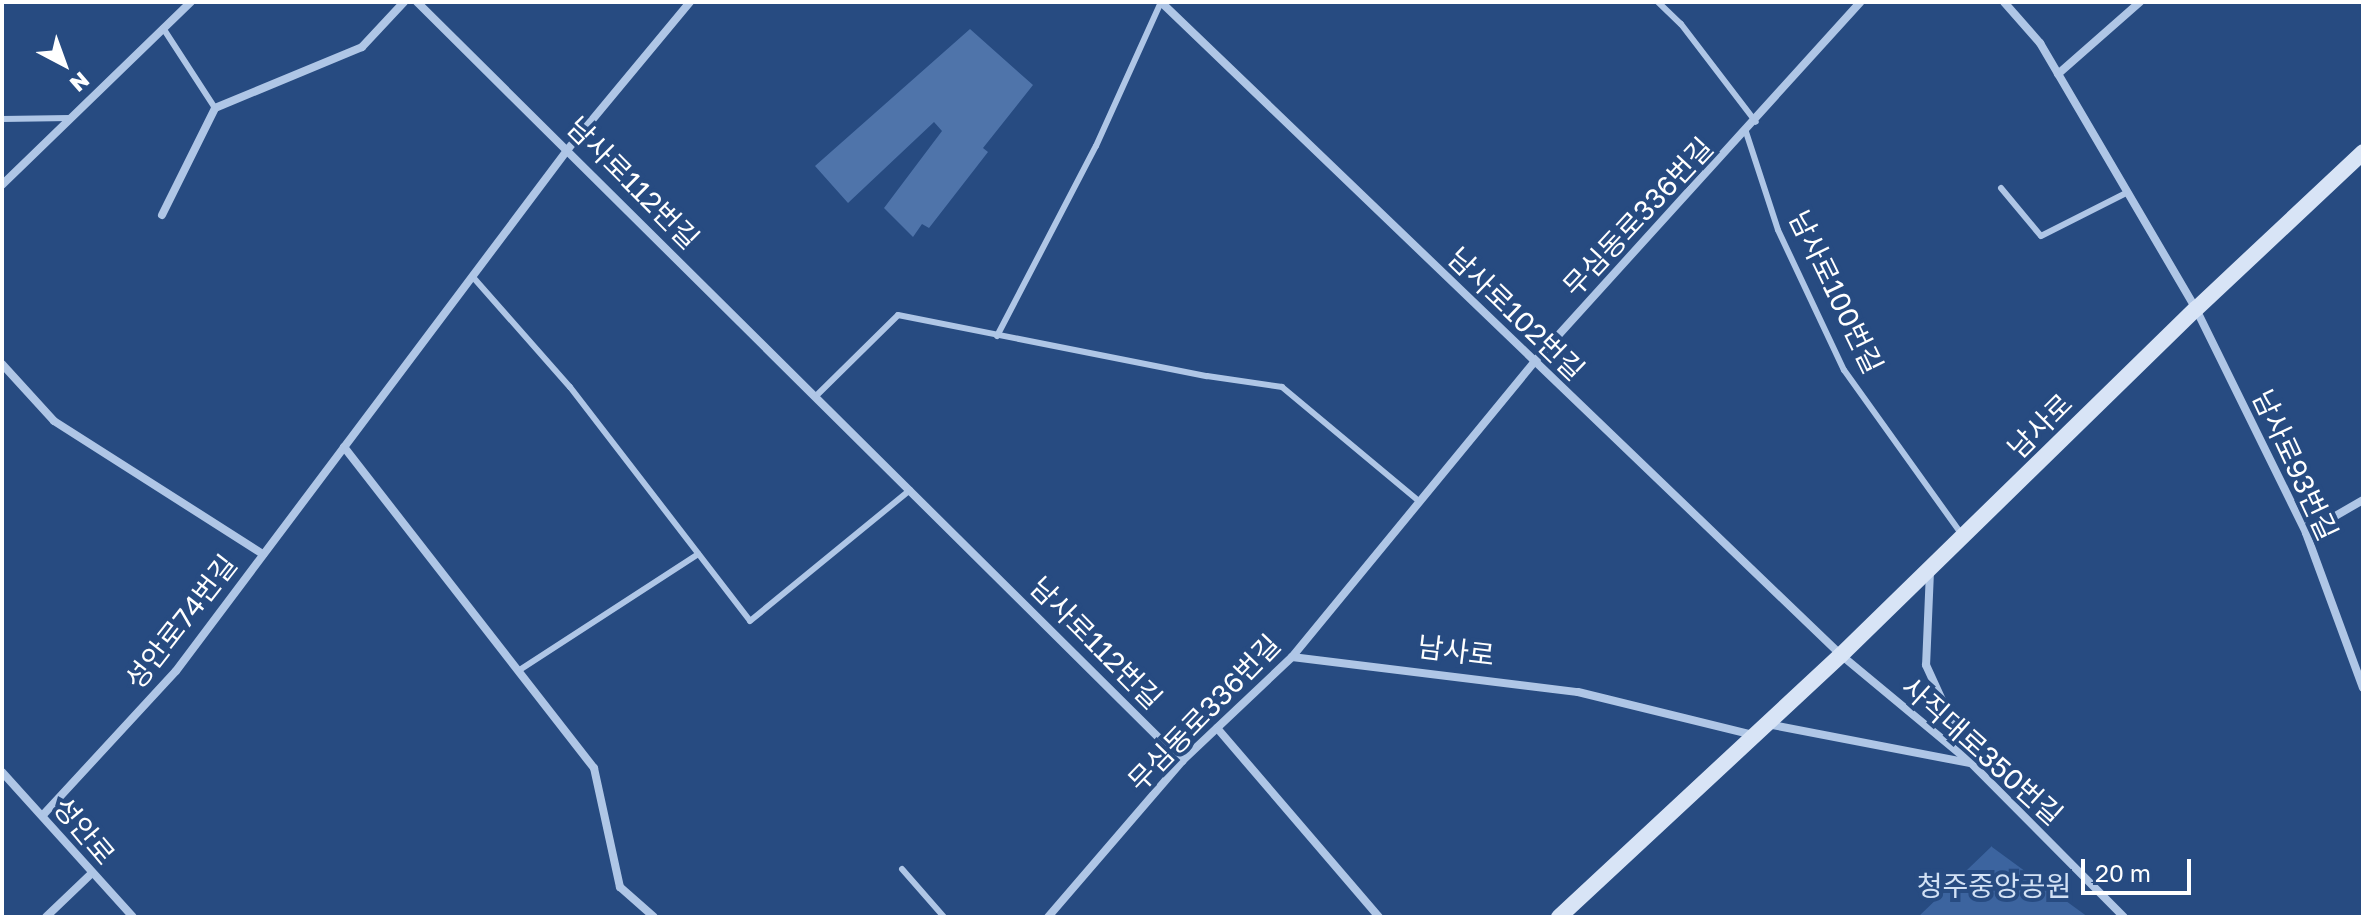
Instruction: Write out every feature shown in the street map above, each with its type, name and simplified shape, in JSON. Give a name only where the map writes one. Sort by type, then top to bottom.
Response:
[{"type":"street","points":[[2,185],[191,2]]},
{"type":"street","points":[[162,215],[215,108],[362,47],[404,2]]},
{"type":"street","name":"남사로112번길","points":[[417,2],[1182,761]]},
{"type":"street","name":"성안로74번길","points":[[43,815],[176,671],[568,149],[690,2]]},
{"type":"street","name":"남사로102번길","points":[[1161,2],[1841,655]]},
{"type":"street","name":"무심동로336번길","points":[[1048,917],[1182,761],[1292,657],[1534,362],[1756,122],[1861,2]]},
{"type":"street","name":"남사로93번길","points":[[2004,2],[2040,43],[2196,309],[2306,533],[2363,688]]},
{"type":"street","points":[[2058,74],[2140,2]]},
{"type":"street","name":"남사로","points":[[1559,917],[1930,571],[2196,309],[2363,152]]},
{"type":"street","points":[[2,364],[54,421],[263,554]]},
{"type":"street","points":[[344,447],[594,768],[620,887],[654,917]]},
{"type":"street","points":[[2306,533],[2363,500]]},
{"type":"street","points":[[1930,571],[1926,665],[1971,763]]},
{"type":"street","name":"사직대로350번길","points":[[1841,655],[1971,763],[2124,917]]},
{"type":"street","name":"남사로","points":[[1292,657],[1578,692],[1759,729]]},
{"type":"street","points":[[1217,728],[1379,917]]},
{"type":"street","points":[[1759,729],[1971,763]]},
{"type":"street","name":"성안로","points":[[2,772],[133,917]]},
{"type":"street","points":[[46,917],[91,874]]},
{"type":"lane","name":"남사로102번길","points":[[997,336],[1096,146],[1161,2]]},
{"type":"lane","points":[[1658,2],[1681,24],[1756,122]]},
{"type":"lane","points":[[163,28],[215,108]]},
{"type":"lane","points":[[2,119],[70,118]]},
{"type":"lane","name":"남사로100번길","points":[[1746,132],[1778,230],[1844,370],[1964,537]]},
{"type":"lane","points":[[2001,188],[2041,236],[2128,192]]},
{"type":"lane","points":[[472,276],[570,387],[750,621],[910,490]]},
{"type":"lane","points":[[816,396],[898,315],[1282,387],[1419,501]]},
{"type":"lane","points":[[518,671],[698,554]]},
{"type":"lane","points":[[902,869],[944,917]]},
{"type":"green space","name":"청주중앙공원","points":[[1992,847],[2088,917],[1918,917]]},
{"type":"building","points":[[970,29],[1033,85],[983,148],[988,152],[929,228],[922,224],[913,237],[884,208],[942,131],[934,122],[848,203],[815,166]]}]
